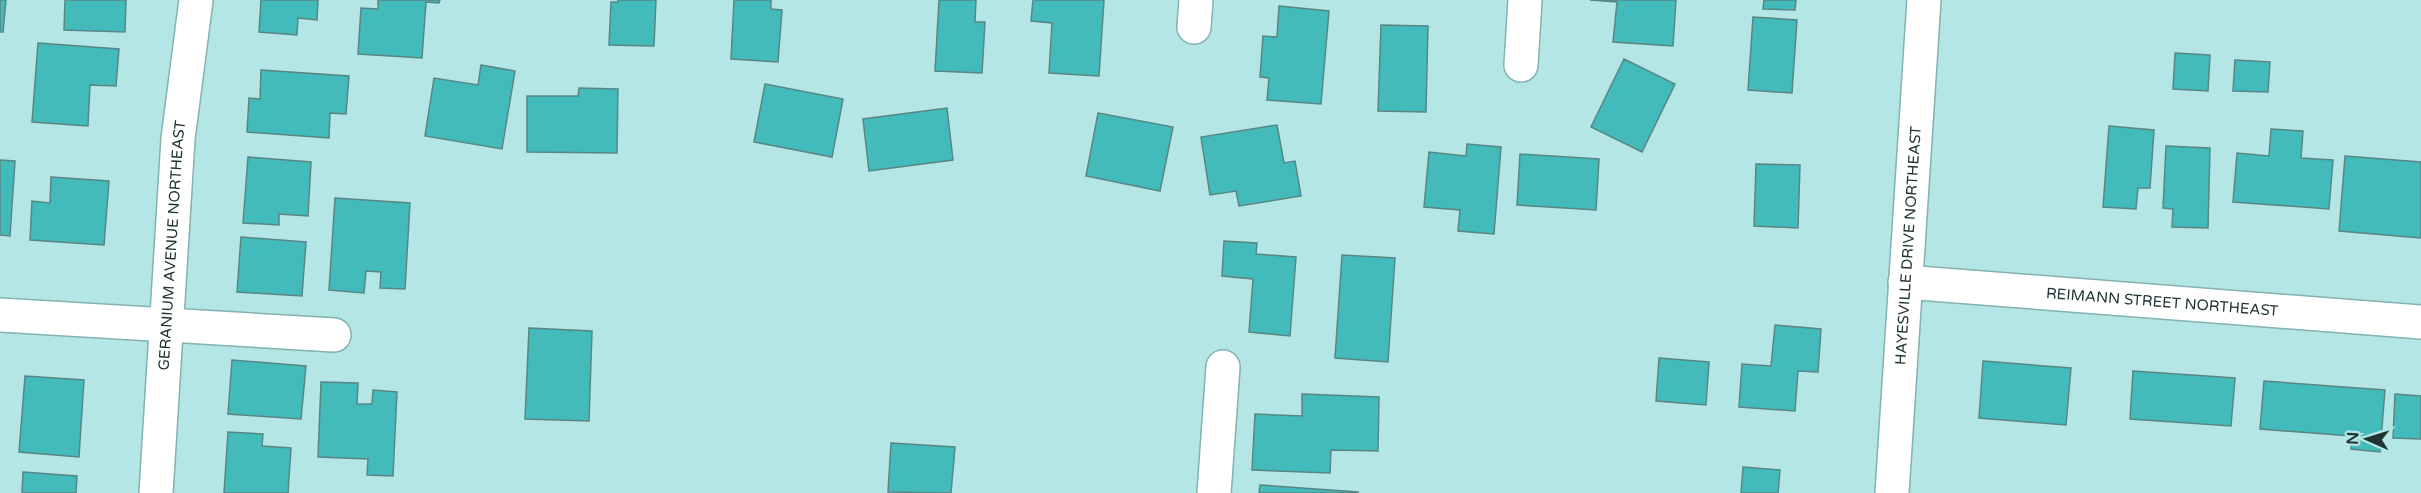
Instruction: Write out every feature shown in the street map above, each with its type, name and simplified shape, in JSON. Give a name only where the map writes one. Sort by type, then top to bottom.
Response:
[{"type":"street","name":"GERANIUM AVENUE NORTHEAST","points":[[156,493],[178,139],[196,0]]},
{"type":"street","points":[[1521,65],[1525,0]]},
{"type":"street","name":"HAYESVILLE DRIVE NORTHEAST","points":[[1892,493],[1924,0]]},
{"type":"street","name":"REIMANN STREET NORTHEAST","points":[[1905,282],[2421,322]]},
{"type":"street","points":[[0,315],[334,336]]},
{"type":"street","points":[[1214,493],[1223,367]]},
{"type":"building","points":[[0,0],[6,0],[3,32],[0,32]]},
{"type":"building","points":[[65,0],[126,0],[125,32],[64,30]]},
{"type":"building","points":[[261,0],[318,0],[317,20],[298,18],[297,35],[259,32]]},
{"type":"building","points":[[378,0],[440,0],[439,3],[426,2],[422,58],[358,54],[361,8],[378,9]]},
{"type":"building","points":[[618,0],[656,0],[654,46],[609,45],[611,2],[618,2]]},
{"type":"building","points":[[734,0],[771,0],[771,9],[782,10],[778,62],[731,59]]},
{"type":"building","points":[[939,0],[976,0],[975,22],[985,22],[982,73],[935,71]]},
{"type":"building","points":[[1033,0],[1104,0],[1099,76],[1049,73],[1052,23],[1031,21]]},
{"type":"building","points":[[1590,0],[1676,0],[1673,46],[1613,42],[1617,2]]},
{"type":"building","points":[[1764,0],[1796,0],[1795,10],[1763,9]]},
{"type":"building","points":[[1279,6],[1329,11],[1321,104],[1267,100],[1269,78],[1260,77],[1263,36],[1277,37]]},
{"type":"building","points":[[1753,17],[1797,20],[1792,93],[1748,90]]},
{"type":"building","points":[[1381,25],[1428,26],[1426,112],[1378,111]]},
{"type":"building","points":[[38,43],[119,49],[116,86],[90,85],[88,126],[32,122]]},
{"type":"building","points":[[2175,53],[2210,55],[2208,91],[2173,89]]},
{"type":"building","points":[[1624,59],[1675,84],[1642,152],[1591,127]]},
{"type":"building","points":[[2235,60],[2270,62],[2268,92],[2233,91]]},
{"type":"building","points":[[481,65],[515,71],[502,149],[425,136],[434,78],[478,85]]},
{"type":"building","points":[[261,70],[349,76],[346,114],[330,113],[329,138],[247,132],[249,98],[260,99]]},
{"type":"building","points":[[765,84],[843,99],[832,157],[754,142]]},
{"type":"building","points":[[579,88],[618,89],[617,153],[527,152],[527,96],[578,96]]},
{"type":"building","points":[[947,108],[953,160],[869,171],[863,119]]},
{"type":"building","points":[[1098,113],[1173,127],[1160,191],[1086,176]]},
{"type":"building","points":[[1277,125],[1284,163],[1295,161],[1301,196],[1239,206],[1236,191],[1210,195],[1201,137]]},
{"type":"building","points":[[2109,126],[2154,130],[2150,188],[2138,188],[2136,209],[2103,207]]},
{"type":"building","points":[[2271,129],[2303,131],[2301,158],[2333,160],[2329,209],[2233,202],[2237,153],[2269,156]]},
{"type":"building","points":[[1467,144],[1501,147],[1494,234],[1458,231],[1460,210],[1424,207],[1429,152],[1466,156]]},
{"type":"building","points":[[2166,146],[2210,148],[2208,228],[2172,227],[2173,209],[2163,208]]},
{"type":"building","points":[[1520,154],[1599,159],[1596,210],[1517,205]]},
{"type":"building","points":[[2345,156],[2421,162],[2421,238],[2339,231]]},
{"type":"building","points":[[248,157],[311,162],[308,216],[279,214],[279,225],[243,223]]},
{"type":"building","points":[[0,160],[15,161],[10,236],[0,235]]},
{"type":"building","points":[[1756,164],[1800,165],[1798,228],[1754,226]]},
{"type":"building","points":[[51,177],[109,181],[104,245],[30,240],[32,201],[50,203]]},
{"type":"building","points":[[335,198],[410,203],[405,289],[380,288],[381,272],[366,271],[364,293],[329,290]]},
{"type":"building","points":[[241,237],[306,242],[302,296],[237,292]]},
{"type":"building","points":[[1224,241],[1257,243],[1256,254],[1296,257],[1290,336],[1249,332],[1253,279],[1222,276]]},
{"type":"building","points":[[1342,255],[1395,258],[1388,362],[1335,358]]},
{"type":"building","points":[[1775,325],[1821,329],[1818,372],[1798,371],[1795,411],[1739,407],[1742,364],[1771,366]]},
{"type":"building","points":[[529,328],[592,331],[589,421],[525,419]]},
{"type":"building","points":[[1659,358],[1709,362],[1706,405],[1656,401]]},
{"type":"building","points":[[232,360],[306,366],[301,419],[228,414]]},
{"type":"building","points":[[1983,361],[2071,368],[2066,425],[1979,418]]},
{"type":"building","points":[[2133,371],[2235,378],[2231,426],[2130,419]]},
{"type":"building","points":[[25,376],[84,380],[79,457],[19,452]]},
{"type":"building","points":[[2264,381],[2385,390],[2380,452],[2351,449],[2352,436],[2260,429]]},
{"type":"building","points":[[321,382],[358,383],[357,404],[372,404],[373,390],[397,392],[393,476],[367,475],[368,459],[318,457]]},
{"type":"building","points":[[1302,394],[1379,397],[1378,451],[1331,450],[1330,473],[1252,470],[1255,414],[1302,416]]},
{"type":"building","points":[[2395,394],[2421,396],[2421,439],[2393,438]]},
{"type":"building","points":[[228,432],[263,434],[262,446],[291,448],[288,493],[224,493]]},
{"type":"building","points":[[891,443],[955,447],[951,493],[888,492]]},
{"type":"building","points":[[1743,467],[1780,470],[1778,493],[1741,493]]},
{"type":"building","points":[[23,472],[77,476],[76,493],[22,493]]},
{"type":"building","points":[[1260,485],[1358,492],[1358,493],[1259,493]]}]
